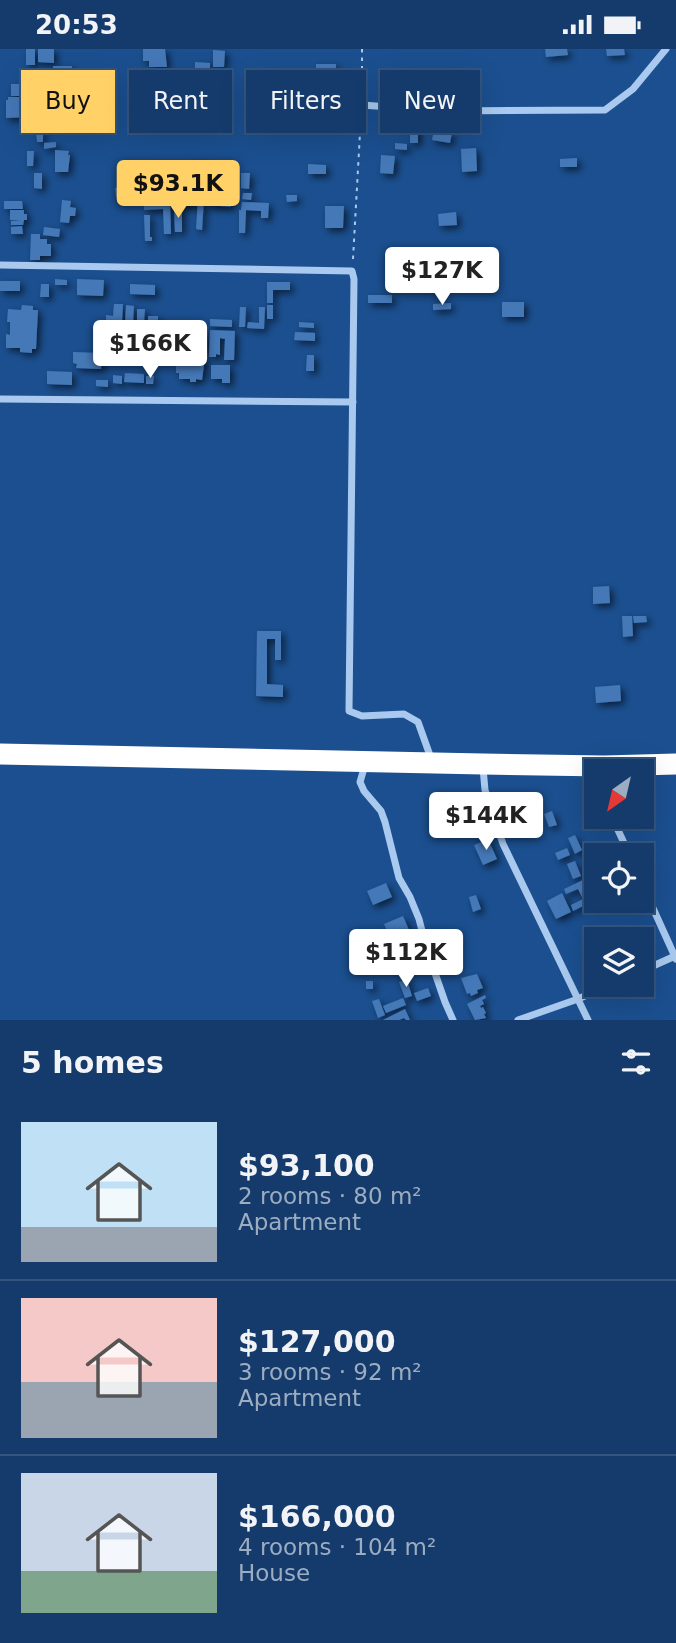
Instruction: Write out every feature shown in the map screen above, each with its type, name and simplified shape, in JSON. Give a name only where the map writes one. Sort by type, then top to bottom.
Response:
[{"type":"highway","points":[[0,754],[584,768]]},
{"type":"highway","points":[[654,766],[676,764]]},
{"type":"street","points":[[366,105],[444,111],[605,110],[634,89],[666,49]]},
{"type":"street","points":[[0,265],[352,271],[349,711],[362,716],[404,714],[418,722],[432,763]]},
{"type":"street","points":[[0,399],[353,402]]},
{"type":"street","points":[[366,761],[360,782],[381,811],[399,878],[419,919],[427,950],[453,1020]]},
{"type":"street","points":[[483,764],[485,790],[503,844],[588,1020]]},
{"type":"street","points":[[654,910],[676,957],[654,966]]},
{"type":"street","points":[[518,1020],[584,996]]},
{"type":"path","points":[[362,49],[362,70]]},
{"type":"path","points":[[352,271],[360,133]]},
{"type":"building","points":[[26,49],[35,49],[35,65],[26,65]]},
{"type":"building","points":[[38,49],[54,49],[54,63],[38,62]]},
{"type":"building","points":[[143,49],[165,49],[167,67],[149,67],[149,61],[143,61]]},
{"type":"building","points":[[545,49],[567,49],[568,55],[546,57]]},
{"type":"building","points":[[606,49],[624,49],[625,55],[607,56]]},
{"type":"building","points":[[213,50],[225,51],[224,67],[213,67]]},
{"type":"building","points":[[195,62],[210,63],[210,69],[195,68]]},
{"type":"building","points":[[316,64],[336,64],[336,70],[316,70]]},
{"type":"building","points":[[53,66],[72,66],[72,70],[53,70]]},
{"type":"building","points":[[11,84],[21,84],[21,96],[11,96]]},
{"type":"building","points":[[8,97],[20,97],[21,117],[6,118]]},
{"type":"building","points":[[36,133],[43,133],[43,142],[37,142]]},
{"type":"building","points":[[410,133],[418,133],[418,143],[410,143]]},
{"type":"building","points":[[433,133],[452,133],[450,143],[432,140]]},
{"type":"building","points":[[56,142],[56,147],[44,149],[44,143]]},
{"type":"building","points":[[395,143],[407,144],[407,150],[395,149]]},
{"type":"building","points":[[476,148],[477,171],[462,172],[461,149]]},
{"type":"building","points":[[55,150],[69,151],[68,172],[55,172]]},
{"type":"building","points":[[27,151],[34,151],[33,166],[27,166]]},
{"type":"building","points":[[381,155],[395,156],[393,174],[380,173]]},
{"type":"building","points":[[577,158],[577,167],[560,167],[560,159]]},
{"type":"building","points":[[190,160],[206,162],[205,169],[189,168]]},
{"type":"building","points":[[308,164],[326,165],[326,174],[308,174]]},
{"type":"building","points":[[144,170],[154,170],[154,187],[164,187],[164,196],[144,196]]},
{"type":"building","points":[[198,171],[205,171],[204,197],[196,197]]},
{"type":"building","points":[[34,173],[42,173],[42,189],[34,188]]},
{"type":"building","points":[[241,173],[250,173],[249,189],[241,188]]},
{"type":"building","points":[[175,176],[182,176],[182,186],[175,186]]},
{"type":"building","points":[[141,187],[141,197],[116,197],[115,188]]},
{"type":"building","points":[[195,188],[195,206],[176,206],[174,189]]},
{"type":"building","points":[[218,190],[233,192],[232,199],[217,197]]},
{"type":"building","points":[[243,193],[252,193],[251,200],[242,199]]},
{"type":"building","points":[[286,195],[297,195],[297,201],[287,202]]},
{"type":"building","points":[[198,198],[204,199],[202,230],[196,229]]},
{"type":"building","points":[[209,198],[231,201],[231,207],[208,205]]},
{"type":"building","points":[[62,200],[71,201],[70,207],[76,208],[75,216],[70,216],[69,223],[60,222]]},
{"type":"building","points":[[4,201],[22,201],[23,209],[4,209]]},
{"type":"building","points":[[144,201],[170,201],[171,234],[164,234],[163,209],[144,210]]},
{"type":"building","points":[[242,202],[269,203],[268,218],[261,218],[261,211],[246,210],[245,233],[239,233],[239,210]]},
{"type":"building","points":[[325,206],[344,206],[343,228],[325,228]]},
{"type":"building","points":[[174,208],[182,208],[182,232],[175,232]]},
{"type":"building","points":[[10,210],[24,210],[27,220],[24,220],[23,225],[11,225],[11,221],[21,220],[10,220]]},
{"type":"building","points":[[456,212],[457,225],[439,226],[438,214]]},
{"type":"building","points":[[144,215],[150,215],[152,241],[145,241]]},
{"type":"building","points":[[22,226],[23,234],[11,234],[11,227]]},
{"type":"building","points":[[44,227],[60,229],[59,237],[43,235]]},
{"type":"building","points":[[31,234],[40,234],[40,239],[47,239],[47,244],[51,244],[51,256],[30,260]]},
{"type":"building","points":[[55,279],[67,280],[67,285],[55,285]]},
{"type":"building","points":[[77,279],[104,280],[103,296],[77,295]]},
{"type":"building","points":[[0,281],[20,281],[20,291],[0,291]]},
{"type":"building","points":[[267,282],[290,282],[290,290],[273,290],[273,303],[267,303]]},
{"type":"building","points":[[41,284],[49,284],[49,297],[40,297]]},
{"type":"building","points":[[130,284],[155,285],[155,295],[130,294]]},
{"type":"building","points":[[368,295],[392,295],[392,303],[368,303]]},
{"type":"building","points":[[502,302],[524,302],[524,317],[502,317]]},
{"type":"building","points":[[451,303],[451,309],[433,310],[433,304]]},
{"type":"building","points":[[114,304],[123,304],[122,323],[125,324],[126,305],[134,306],[133,323],[130,323],[130,344],[113,344],[113,332],[106,332],[106,315],[113,316]]},
{"type":"building","points":[[22,305],[33,306],[33,310],[38,310],[36,349],[32,349],[32,353],[20,352],[20,348],[6,348],[6,334],[10,335],[8,309],[21,310]]},
{"type":"building","points":[[267,305],[273,305],[273,319],[267,319]]},
{"type":"building","points":[[240,307],[246,307],[245,327],[239,327]]},
{"type":"building","points":[[259,307],[265,307],[264,329],[247,328],[248,322],[259,323]]},
{"type":"building","points":[[137,309],[145,309],[144,322],[137,322]]},
{"type":"building","points":[[148,316],[158,316],[158,323],[148,323]]},
{"type":"building","points":[[210,319],[232,320],[232,327],[210,326]]},
{"type":"building","points":[[299,322],[314,323],[314,328],[299,327]]},
{"type":"building","points":[[210,330],[235,331],[234,360],[224,360],[225,339],[220,338],[220,355],[209,357]]},
{"type":"building","points":[[177,331],[206,332],[206,351],[194,351],[195,342],[177,341]]},
{"type":"building","points":[[295,332],[315,333],[315,341],[294,340]]},
{"type":"building","points":[[121,346],[126,346],[126,355],[121,355]]},
{"type":"building","points":[[73,352],[103,353],[101,369],[76,368]]},
{"type":"building","points":[[190,353],[205,358],[202,380],[196,379],[196,382],[179,379],[179,373],[176,373],[179,357],[190,357]]},
{"type":"building","points":[[307,355],[314,355],[314,371],[306,371]]},
{"type":"building","points":[[211,365],[230,365],[230,383],[222,383],[222,379],[211,379]]},
{"type":"building","points":[[47,371],[72,372],[72,385],[47,384]]},
{"type":"building","points":[[125,373],[144,374],[144,383],[124,382]]},
{"type":"building","points":[[113,375],[122,376],[122,384],[113,383]]},
{"type":"building","points":[[146,376],[154,376],[153,384],[146,384]]},
{"type":"building","points":[[96,380],[108,380],[108,387],[96,386]]},
{"type":"building","points":[[609,586],[610,603],[593,604],[593,587]]},
{"type":"building","points":[[622,616],[632,616],[633,636],[623,637]]},
{"type":"building","points":[[633,616],[646,616],[647,622],[634,623]]},
{"type":"building","points":[[257,631],[281,631],[281,660],[275,660],[275,639],[267,639],[267,684],[283,685],[283,697],[256,696]]},
{"type":"building","points":[[620,685],[621,701],[596,703],[595,687]]},
{"type":"building","points":[[552,811],[557,825],[549,827],[544,814]]},
{"type":"building","points":[[575,835],[582,850],[575,854],[568,838]]},
{"type":"building","points":[[488,839],[497,859],[483,865],[474,845]]},
{"type":"building","points":[[567,848],[570,855],[558,860],[555,853]]},
{"type":"building","points":[[575,861],[581,876],[573,879],[567,864]]},
{"type":"building","points":[[583,880],[584,906],[573,911],[571,905],[583,899],[578,889],[566,894],[564,889]]},
{"type":"building","points":[[386,883],[392,897],[373,905],[367,891]]},
{"type":"building","points":[[562,893],[571,912],[556,919],[547,901]]},
{"type":"building","points":[[476,895],[481,909],[473,912],[469,897]]},
{"type":"building","points":[[403,916],[412,937],[394,946],[384,924]]},
{"type":"building","points":[[477,974],[483,988],[471,996],[470,993],[467,994],[461,978]]},
{"type":"building","points":[[407,980],[412,996],[405,998],[399,982]]},
{"type":"building","points":[[366,981],[373,981],[373,989],[366,989]]},
{"type":"building","points":[[428,988],[431,996],[417,1001],[414,993]]},
{"type":"building","points":[[485,995],[486,998],[482,1000],[484,1004],[480,1006],[486,1013],[486,1018],[475,1020],[467,1004]]},
{"type":"building","points":[[403,998],[406,1005],[386,1013],[383,1006]]},
{"type":"building","points":[[379,999],[385,1015],[378,1018],[372,1001]]},
{"type":"building","points":[[405,1009],[410,1020],[383,1020]]}]
